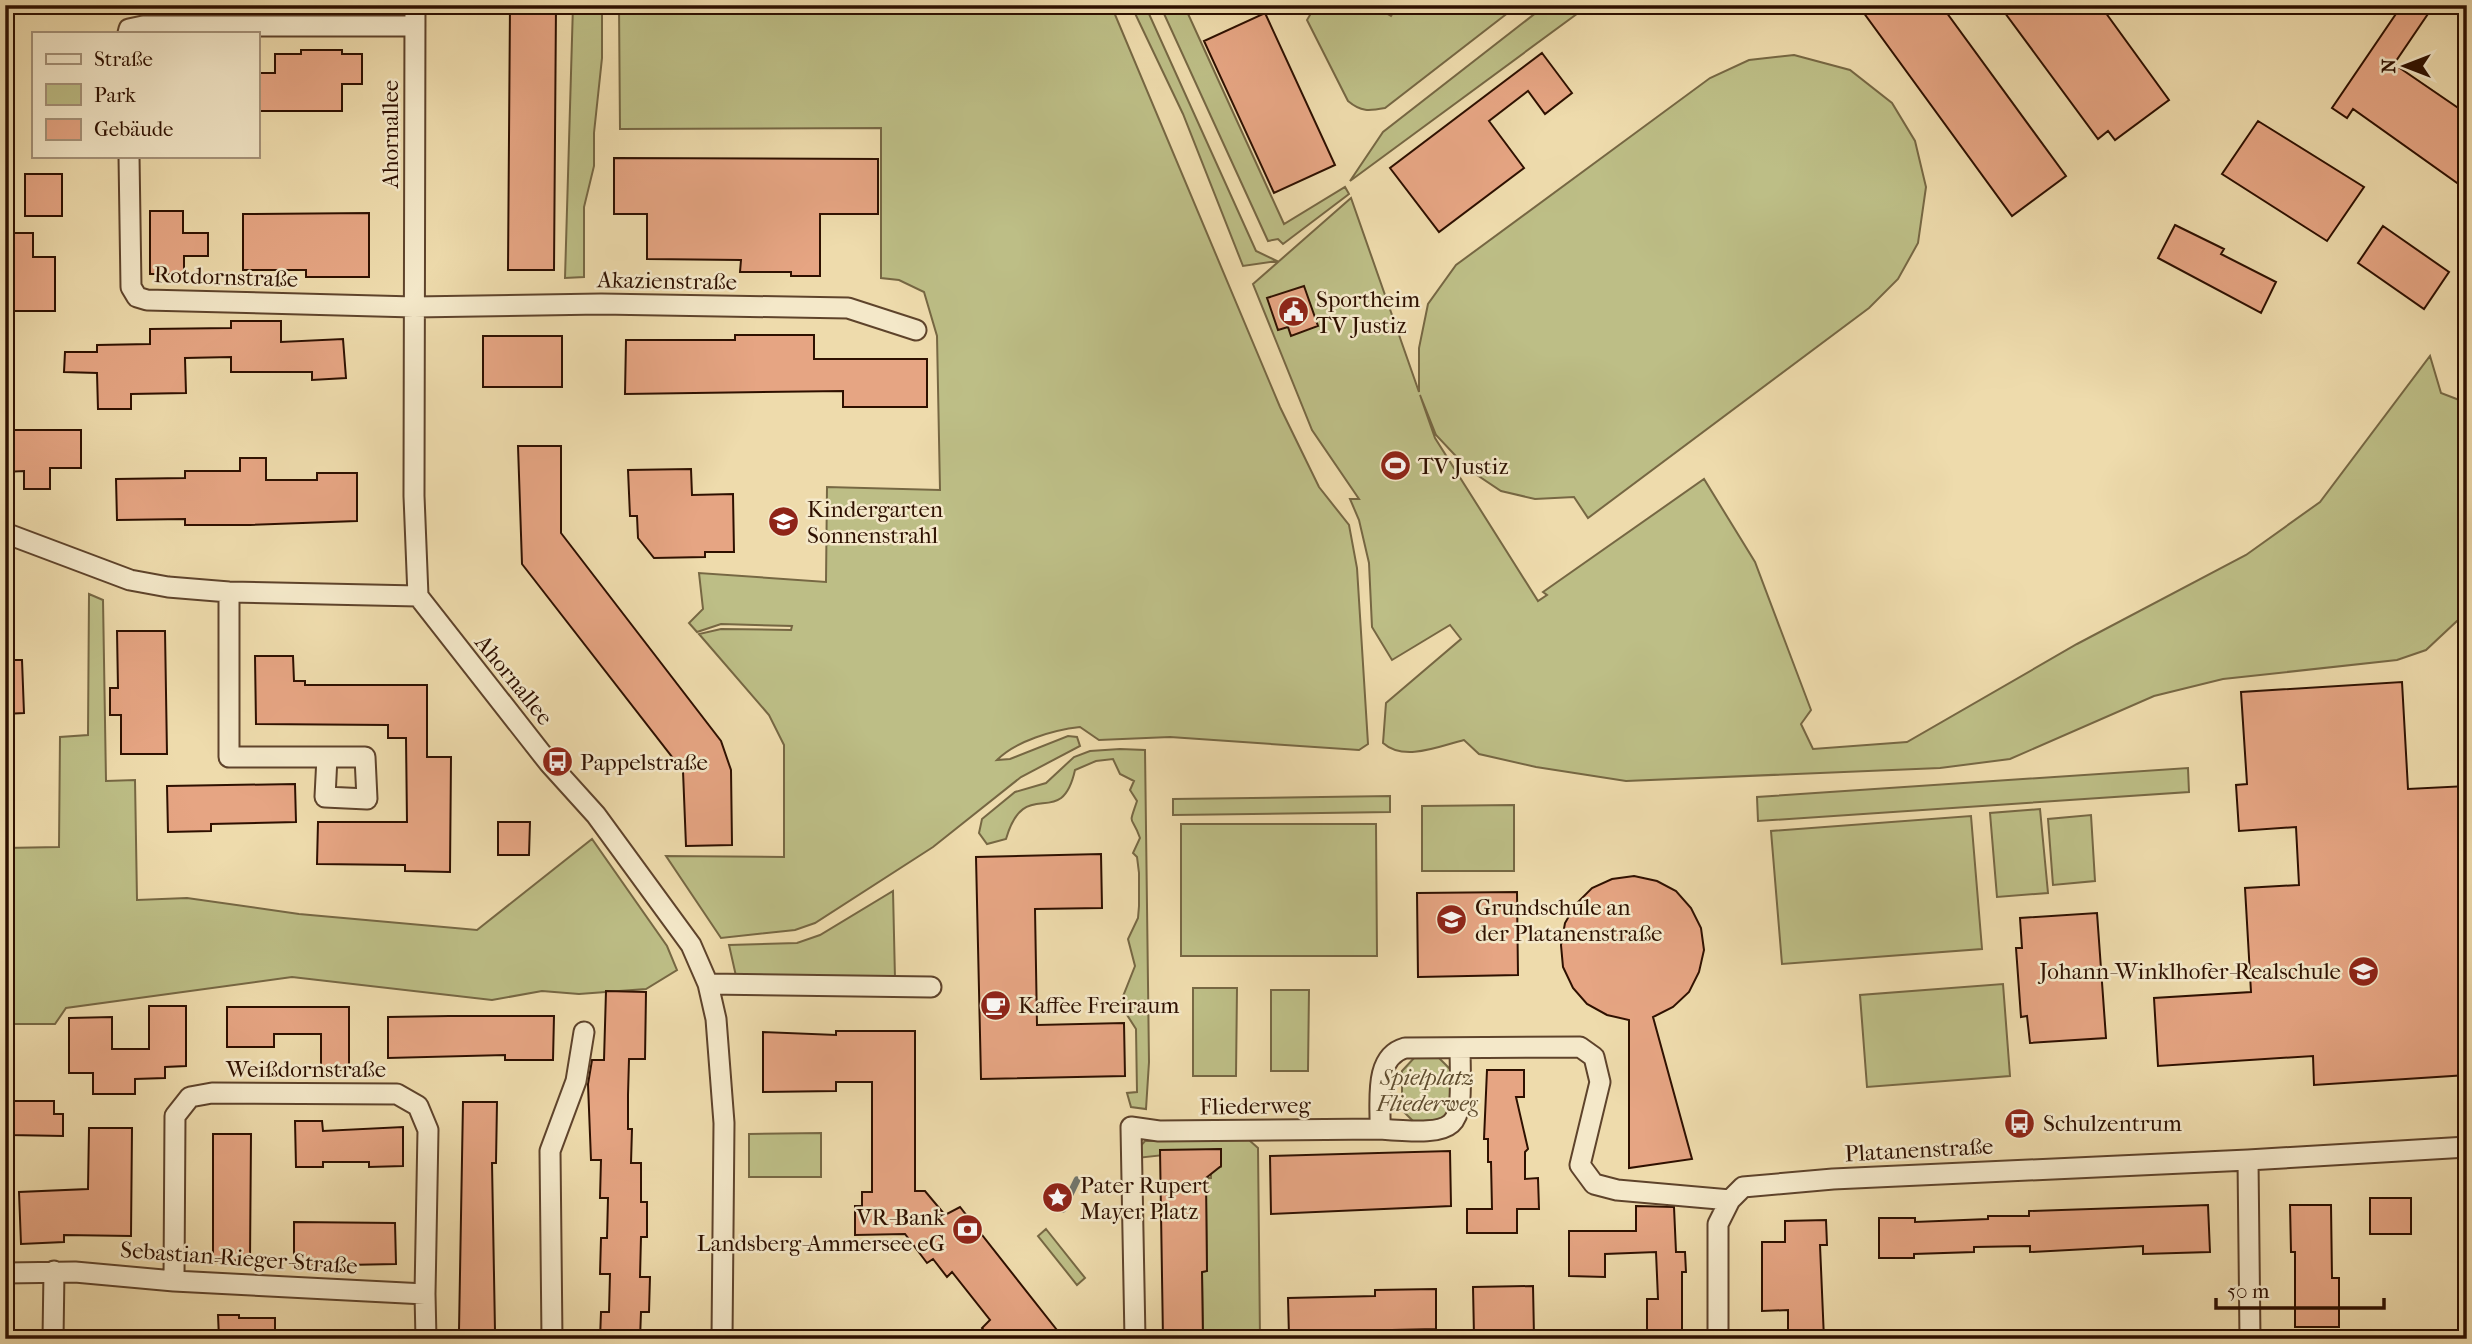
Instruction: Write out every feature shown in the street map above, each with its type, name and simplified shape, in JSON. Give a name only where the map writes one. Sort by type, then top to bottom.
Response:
[{"type":"street","name":"Ahornallee","points":[[415,5],[414,496],[418,596],[549,763],[596,815],[691,945],[708,984],[716,1019],[724,1124],[722,1339]]},
{"type":"street","points":[[128,32],[129,29],[143,26],[415,26]]},
{"type":"street","name":"Rotdornstraße","points":[[129,158],[131,287],[137,297],[148,300],[414,307]]},
{"type":"street","name":"Akazienstraße","points":[[414,307],[601,304],[848,308],[916,330]]},
{"type":"street","points":[[5,533],[130,580],[229,592],[418,596]]},
{"type":"street","points":[[229,592],[229,757],[327,757]]},
{"type":"street","points":[[708,984],[931,987]]},
{"type":"street","points":[[552,1339],[550,1151],[576,1081],[584,1032]]},
{"type":"street","points":[[1380,1129],[1382,1069],[1392,1055],[1405,1048],[1580,1047],[1594,1057],[1600,1082],[1580,1165],[1594,1184],[1617,1191],[1730,1199],[1718,1224],[1718,1339]]},
{"type":"street","name":"Fliederweg","points":[[1135,1339],[1132,1127],[1159,1131],[1441,1131],[1452,1126],[1461,1107],[1460,1048]]},
{"type":"street","name":"Weißdornstraße","points":[[174,1281],[175,1116],[190,1097],[212,1093],[397,1094],[418,1106],[428,1130],[425,1294]]},
{"type":"street","name":"Platanenstraße","points":[[1730,1199],[1743,1188],[1822,1180],[2467,1147]]},
{"type":"street","points":[[2248,1160],[2250,1339]]},
{"type":"street","points":[[53,1339],[54,1270]]},
{"type":"street","name":"Sebastian-Rieger-Straße","points":[[5,1273],[54,1270],[174,1281],[425,1294]]},
{"type":"street","points":[[425,1294],[426,1339]]},
{"type":"green space","points":[[573,5],[602,5],[602,58],[594,133],[594,166],[584,207],[584,277],[565,278]]},
{"type":"green space","points":[[619,5],[1111,5],[1280,407],[1319,487],[1349,525],[1357,568],[1368,744],[1359,750],[1170,737],[1099,740],[1080,727],[1047,734],[1014,747],[997,760],[1010,759],[1068,736],[1077,737],[1080,746],[1021,777],[933,847],[815,923],[795,930],[721,938],[666,856],[784,857],[784,745],[769,715],[699,634],[721,629],[791,630],[792,626],[721,624],[697,632],[689,623],[703,609],[699,573],[826,582],[827,487],[940,490],[937,336],[924,292],[899,280],[881,278],[881,128],[620,129]]},
{"type":"green space","points":[[1131,5],[1145,5],[1256,251],[1277,261],[1243,266],[1183,114]]},
{"type":"green space","points":[[1160,5],[1184,5],[1284,224],[1345,187],[1349,194],[1283,244],[1278,239],[1268,241]]},
{"type":"green space","points":[[1316,5],[1372,5],[1391,16],[1398,5],[1518,5],[1385,108],[1370,110],[1361,109],[1348,101],[1307,20]]},
{"type":"green space","points":[[1546,5],[1589,5],[1350,181],[1383,132]]},
{"type":"green space","points":[[1794,55],[1850,70],[1892,103],[1915,141],[1926,187],[1918,243],[1898,279],[1869,308],[1588,518],[1574,497],[1535,499],[1501,491],[1468,469],[1436,435],[1420,395],[1435,438],[1538,601],[1547,595],[1543,592],[1704,479],[1755,562],[1811,710],[1801,724],[1813,749],[1907,742],[2077,644],[2246,555],[2320,502],[2430,356],[2441,393],[2467,403],[2467,618],[2457,621],[2426,650],[2397,660],[2223,679],[2154,696],[2010,759],[1940,768],[1626,781],[1536,767],[1479,754],[1464,740],[1412,752],[1392,749],[1383,743],[1386,703],[1461,639],[1450,625],[1392,660],[1372,627],[1369,563],[1359,520],[1350,499],[1359,499],[1312,430],[1253,284],[1351,198],[1419,392],[1419,348],[1428,304],[1456,265],[1710,78],[1749,60]]},
{"type":"green space","points":[[89,594],[103,600],[106,781],[135,780],[137,900],[187,898],[299,914],[477,930],[592,839],[667,946],[677,970],[646,989],[579,994],[542,991],[492,1000],[292,977],[66,1008],[55,1024],[5,1024],[5,848],[59,847],[60,737],[88,735]]},
{"type":"green space","points":[[1145,750],[1149,1062],[1146,1109],[1131,1107],[1127,1093],[1137,1092],[1136,1029],[1120,1004],[1135,966],[1128,939],[1138,918],[1139,906],[1139,873],[1137,857],[1133,853],[1140,838],[1132,820],[1137,801],[1130,790],[1134,781],[1120,774],[1113,759],[1096,761],[1075,770],[1069,788],[1061,798],[1023,809],[1014,820],[1006,839],[987,844],[979,833],[982,819],[1015,792],[1046,783],[1074,757],[1090,751]]},
{"type":"green space","points":[[2188,768],[2189,792],[1758,821],[1757,797]]},
{"type":"green space","points":[[1390,796],[1390,812],[1173,815],[1173,799]]},
{"type":"green space","points":[[1514,805],[1514,871],[1422,871],[1422,806]]},
{"type":"green space","points":[[2040,809],[2048,893],[1997,897],[1990,813]]},
{"type":"green space","points":[[2091,815],[2095,881],[2053,885],[2048,819]]},
{"type":"green space","points":[[1971,816],[1982,949],[1782,964],[1771,831]]},
{"type":"green space","points":[[1181,824],[1376,824],[1377,956],[1181,956]]},
{"type":"green space","points":[[893,891],[895,979],[736,976],[729,945],[797,943],[820,935]]},
{"type":"green space","points":[[2003,984],[2010,1076],[1867,1087],[1860,995]]},
{"type":"green space","points":[[1193,988],[1237,988],[1236,1076],[1193,1076]]},
{"type":"green space","points":[[1271,990],[1309,990],[1308,1071],[1271,1071]]},
{"type":"green space","name":"Spielplatz Fliederweg","points":[[1415,1057],[1438,1057],[1452,1071],[1453,1110],[1439,1124],[1416,1124],[1402,1110],[1402,1071]]},
{"type":"green space","points":[[821,1133],[821,1177],[749,1177],[749,1134]]},
{"type":"green space","points":[[1249,1140],[1258,1148],[1260,1339],[1203,1339],[1202,1272],[1207,1271],[1206,1202],[1202,1202],[1201,1178],[1211,1178],[1211,1169],[1221,1167],[1221,1153],[1219,1149],[1137,1158],[1137,1150],[1145,1141]]},
{"type":"green space","points":[[1046,1229],[1085,1278],[1077,1285],[1038,1236]]},
{"type":"building","points":[[510,5],[556,5],[554,270],[508,270]]},
{"type":"building","points":[[1858,5],[1941,5],[2066,176],[2012,216]]},
{"type":"building","points":[[2016,5],[2100,5],[2169,100],[2115,140],[2108,131],[2098,139],[2005,13]]},
{"type":"building","points":[[2402,5],[2434,5],[2394,64],[2467,114],[2467,190],[2353,109],[2347,118],[2332,108]]},
{"type":"building","points":[[1265,13],[1335,165],[1274,193],[1204,41]]},
{"type":"building","points":[[301,50],[342,50],[342,54],[362,54],[362,84],[342,84],[342,111],[259,111],[259,73],[275,73],[275,54],[301,54]]},
{"type":"building","points":[[1542,53],[1572,93],[1545,114],[1528,91],[1489,121],[1524,168],[1439,232],[1390,168]]},
{"type":"building","points":[[2258,121],[2364,187],[2327,241],[2222,174]]},
{"type":"building","points":[[614,158],[878,159],[878,214],[820,214],[820,276],[791,276],[791,272],[740,272],[741,260],[647,259],[647,214],[614,214]]},
{"type":"building","points":[[25,174],[62,174],[62,216],[25,216]]},
{"type":"building","points":[[150,211],[183,211],[183,233],[208,233],[208,256],[184,256],[184,274],[150,274]]},
{"type":"building","points":[[369,213],[369,277],[306,277],[306,270],[243,270],[243,214]]},
{"type":"building","points":[[2175,225],[2224,249],[2221,254],[2276,282],[2261,313],[2158,258]]},
{"type":"building","points":[[2383,226],[2449,272],[2424,309],[2358,263]]},
{"type":"building","points":[[5,233],[33,233],[33,257],[55,257],[55,311],[11,311],[11,269],[5,269]]},
{"type":"building","name":"Sportheim TV Justiz","points":[[1304,286],[1318,326],[1291,336],[1288,327],[1278,330],[1267,298]]},
{"type":"building","points":[[231,321],[281,321],[281,342],[343,339],[346,378],[312,380],[312,372],[231,372],[231,357],[185,358],[186,393],[131,394],[131,409],[98,409],[97,373],[64,372],[65,352],[97,352],[97,345],[150,344],[150,329],[231,328]]},
{"type":"building","points":[[735,335],[814,335],[814,359],[927,359],[927,407],[843,407],[843,391],[625,394],[626,340],[735,340]]},
{"type":"building","points":[[483,336],[562,336],[562,387],[483,387]]},
{"type":"building","points":[[5,430],[81,430],[81,468],[50,468],[50,489],[24,489],[24,471],[5,472]]},
{"type":"building","points":[[518,446],[561,446],[561,533],[721,741],[731,770],[732,845],[686,846],[683,771],[522,564]]},
{"type":"building","points":[[240,458],[266,458],[266,480],[317,480],[317,473],[357,473],[357,521],[185,525],[185,519],[117,520],[116,479],[185,478],[185,471],[240,471]]},
{"type":"building","points":[[691,469],[692,495],[733,494],[734,552],[705,552],[705,557],[654,558],[638,538],[637,516],[630,516],[628,470]]},
{"type":"building","points":[[117,631],[165,631],[167,754],[121,754],[121,715],[110,715],[110,688],[118,688]]},
{"type":"building","points":[[255,656],[293,656],[294,681],[305,681],[305,685],[427,685],[427,757],[451,757],[450,872],[405,871],[405,865],[317,864],[318,822],[407,822],[406,738],[388,738],[388,725],[256,724]]},
{"type":"building","points":[[5,660],[22,660],[24,713],[5,714]]},
{"type":"building","points":[[2402,682],[2408,789],[2467,786],[2467,1075],[2314,1085],[2313,1056],[2158,1066],[2154,998],[2251,992],[2245,888],[2299,885],[2296,827],[2239,831],[2236,785],[2247,784],[2241,692]]},
{"type":"building","points":[[295,784],[296,822],[211,824],[211,831],[168,832],[167,786]]},
{"type":"building","points":[[498,822],[530,822],[529,855],[498,855]]},
{"type":"building","points":[[1101,854],[1102,908],[1035,909],[1037,1025],[1124,1023],[1125,1076],[981,1079],[976,857]]},
{"type":"building","points":[[1634,876],[1657,881],[1676,891],[1691,908],[1701,928],[1704,950],[1699,972],[1689,992],[1673,1007],[1653,1017],[1692,1159],[1629,1168],[1629,1020],[1607,1015],[1587,1004],[1573,988],[1563,967],[1561,945],[1565,923],[1576,904],[1592,888],[1612,879]]},
{"type":"building","points":[[1517,892],[1518,975],[1418,977],[1417,893]]},
{"type":"building","points":[[2097,913],[2106,1038],[2030,1043],[2027,1016],[2021,1017],[2016,948],[2022,948],[2020,918]]},
{"type":"building","points":[[606,991],[646,992],[645,1059],[629,1059],[628,1095],[628,1129],[632,1129],[631,1163],[641,1163],[641,1202],[647,1202],[647,1237],[641,1237],[640,1277],[650,1277],[649,1312],[641,1312],[640,1339],[600,1339],[601,1312],[609,1312],[610,1274],[600,1274],[601,1238],[607,1238],[608,1198],[600,1198],[601,1160],[591,1160],[588,1084],[592,1060],[604,1060]]},
{"type":"building","points":[[149,1006],[186,1006],[186,1066],[165,1067],[165,1078],[135,1079],[135,1094],[93,1094],[93,1073],[69,1073],[69,1018],[112,1017],[112,1049],[149,1049]]},
{"type":"building","points":[[227,1007],[349,1007],[349,1070],[321,1070],[321,1034],[274,1034],[274,1047],[227,1047]]},
{"type":"building","points":[[554,1016],[553,1060],[505,1060],[505,1055],[388,1058],[388,1017]]},
{"type":"building","points":[[836,1031],[915,1031],[915,1191],[925,1191],[945,1215],[960,1207],[1064,1339],[991,1339],[982,1328],[990,1320],[952,1272],[947,1277],[933,1259],[927,1263],[905,1234],[855,1235],[855,1206],[862,1206],[862,1192],[872,1192],[872,1082],[836,1082],[836,1091],[763,1092],[763,1032],[836,1035]]},
{"type":"building","points":[[1487,1070],[1524,1070],[1524,1097],[1516,1097],[1528,1149],[1525,1152],[1525,1179],[1538,1178],[1539,1209],[1517,1209],[1517,1233],[1467,1233],[1467,1209],[1492,1209],[1491,1162],[1488,1162],[1488,1139],[1484,1139]]},
{"type":"building","points":[[10,1101],[54,1101],[54,1114],[63,1114],[63,1136],[9,1135],[9,1130],[5,1130],[5,1112],[10,1112]]},
{"type":"building","points":[[463,1102],[497,1102],[496,1163],[492,1163],[495,1331],[459,1331]]},
{"type":"building","points":[[295,1121],[322,1121],[323,1131],[403,1127],[403,1166],[369,1167],[369,1162],[323,1162],[323,1167],[296,1167]]},
{"type":"building","points":[[89,1128],[132,1128],[131,1236],[64,1235],[64,1242],[21,1244],[19,1192],[88,1189]]},
{"type":"building","points":[[213,1134],[251,1134],[250,1260],[213,1261]]},
{"type":"building","points":[[1221,1149],[1221,1166],[1206,1178],[1207,1271],[1202,1272],[1203,1339],[1163,1339],[1160,1150]]},
{"type":"building","points":[[1450,1151],[1451,1206],[1271,1214],[1270,1156]]},
{"type":"building","points":[[2370,1198],[2411,1198],[2411,1234],[2370,1234]]},
{"type":"building","points":[[2208,1205],[2210,1252],[2143,1254],[2143,1246],[2030,1252],[2030,1246],[1974,1247],[1974,1252],[1914,1254],[1914,1258],[1879,1258],[1879,1218],[1915,1218],[1915,1222],[1988,1219],[1988,1216],[2029,1216],[2029,1211]]},
{"type":"building","points":[[2290,1205],[2331,1205],[2332,1278],[2339,1278],[2339,1327],[2295,1327],[2295,1252],[2291,1252]]},
{"type":"building","points":[[1636,1206],[1674,1207],[1676,1252],[1685,1252],[1686,1272],[1682,1272],[1682,1339],[1647,1339],[1647,1299],[1658,1299],[1656,1252],[1605,1254],[1605,1277],[1569,1276],[1569,1231],[1636,1231]]},
{"type":"building","points":[[1826,1220],[1827,1245],[1820,1245],[1824,1339],[1788,1339],[1788,1310],[1762,1311],[1762,1242],[1785,1242],[1785,1221]]},
{"type":"building","points":[[294,1222],[395,1223],[396,1264],[294,1266]]},
{"type":"building","points":[[1533,1286],[1534,1336],[1474,1336],[1473,1287]]},
{"type":"building","points":[[1436,1289],[1436,1329],[1348,1331],[1348,1335],[1289,1336],[1288,1298],[1375,1296],[1375,1290]]},
{"type":"building","points":[[218,1315],[275,1318],[275,1337],[219,1338]]},
{"type":"waterway","points":[[1063,1209],[1077,1180]]},
{"type":"place","name":"Sportheim TV Justiz","points":[[1293,312]]},
{"type":"place","name":"TV Justiz","points":[[1395,466]]},
{"type":"place","name":"Kindergarten Sonnenstrahl","points":[[784,522]]},
{"type":"place","name":"Pappelstraße","points":[[557,762]]},
{"type":"place","name":"Grundschule an der Platanenstraße","points":[[1452,920]]},
{"type":"place","name":"Johann-Winklhofer-Realschule","points":[[2364,971]]},
{"type":"place","name":"Kaffee Freiraum","points":[[995,1005]]},
{"type":"place","name":"Schulzentrum","points":[[2020,1123]]},
{"type":"place","name":"Pater Rupert Mayer Platz","points":[[1057,1198]]},
{"type":"place","name":"VR-Bank Landsberg-Ammersee eG","points":[[968,1230]]}]
